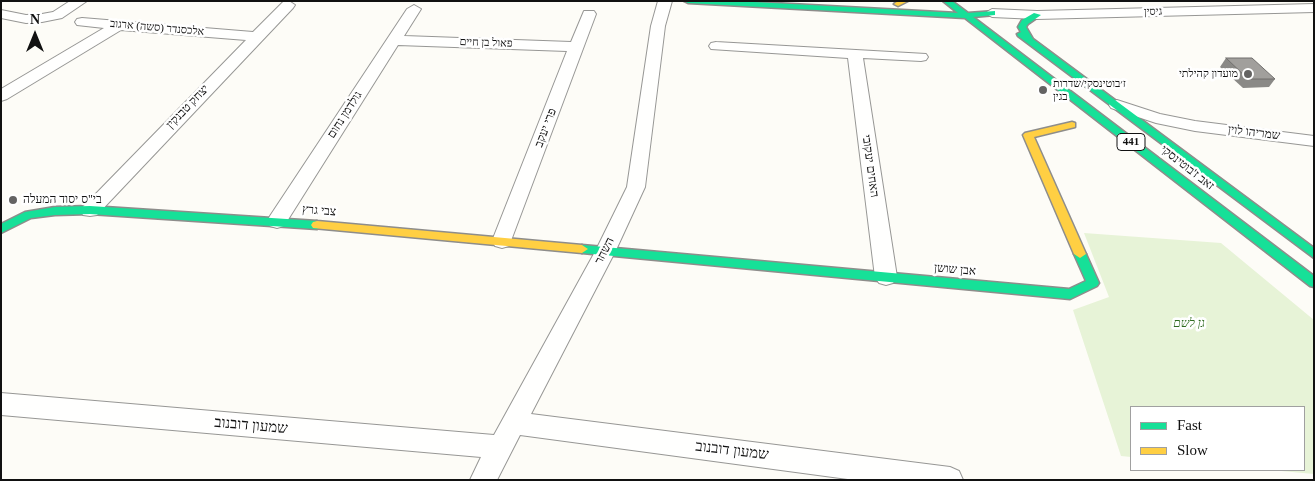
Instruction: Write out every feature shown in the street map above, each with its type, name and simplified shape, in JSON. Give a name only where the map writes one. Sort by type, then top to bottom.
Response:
[{"type":"street","points":[[1,14],[26,19],[42,18],[57,15],[80,1]]},
{"type":"street","name":"השחר","points":[[483,480],[606,250],[636,187],[658,26],[665,1]]},
{"type":"street","points":[[688,1],[965,16],[992,13]]},
{"type":"street","points":[[849,1],[950,4],[992,13]]},
{"type":"street","name":"זאב ז'בוטינסקי","points":[[976,1],[1314,254]]},
{"type":"street","points":[[1111,1],[1122,13]]},
{"type":"street","name":"זאב ז'בוטינסקי","points":[[950,4],[1314,283]]},
{"type":"street","name":"יצחק טבנקין","points":[[90,210],[288,5]]},
{"type":"street","name":"גיסין","points":[[992,13],[1037,16],[1314,8]]},
{"type":"street","name":"גולדמן נחום","points":[[277,221],[414,9]]},
{"type":"street","name":"פרי יעקב","points":[[502,241],[589,14]]},
{"type":"street","points":[[1030,41],[1022,27],[1024,22],[1037,16]]},
{"type":"street","name":"אלכסנדר (סשה) ארגוב","points":[[82,22],[233,35],[241,38],[245,43],[250,43]]},
{"type":"street","points":[[1,96],[119,25]]},
{"type":"street","name":"פאול בן חיים","points":[[394,40],[577,47]]},
{"type":"street","points":[[716,46],[922,57]]},
{"type":"street","name":"האחים יעקובי","points":[[855,54],[886,277]]},
{"type":"street","name":"שמריהו לוין","points":[[1116,104],[1156,118],[1195,126],[1314,141]]},
{"type":"street","name":"אבן שושן","points":[[606,250],[1070,294],[1094,283],[1028,135],[1072,125]]},
{"type":"street","name":"שמריהו לוין","points":[[1151,131],[1170,127],[1195,126]]},
{"type":"street","points":[[1141,150],[1140,140],[1151,131]]},
{"type":"street","name":"צבי גרץ","points":[[1,229],[29,215],[55,211],[90,210],[277,221],[606,250]]},
{"type":"street","name":"שמעון דובנוב","points":[[1,404],[500,447]]},
{"type":"street","name":"שמעון דובנוב","points":[[514,423],[950,480]]},
{"type":"green space","name":"גן לשם","points":[[1084,233],[1221,243],[1314,320],[1314,474],[1281,471],[1305,471],[1305,406],[1130,406],[1130,457],[1121,456],[1073,310],[1109,297]]},
{"type":"building","points":[[1226,58],[1252,58],[1275,79],[1248,79]]},
{"type":"traffic: fast","points":[[688,1],[965,16],[992,13]]},
{"type":"traffic: fast","points":[[947,1],[1314,283]]},
{"type":"traffic: fast","points":[[1030,41],[1022,27],[1025,22],[1037,15]]},
{"type":"traffic: fast","points":[[1021,34],[1314,254]]},
{"type":"traffic: fast","points":[[1,229],[29,215],[55,211],[90,210],[317,225]]},
{"type":"traffic: fast","points":[[582,249],[1070,294],[1093,283],[1080,254]]},
{"type":"traffic: slow","points":[[898,4],[904,1]]},
{"type":"traffic: slow","points":[[1072,125],[1028,135],[1080,254]]},
{"type":"traffic: slow","points":[[317,225],[582,249]]},
{"type":"place","name":"מועדון קהילתי","points":[[1248,74]]},
{"type":"place","name":"ז׳בוטינסקי/שדרות בגין","points":[[1043,90]]},
{"type":"place","name":"בי\"ס יסוד המעלה","points":[[13,200]]}]
